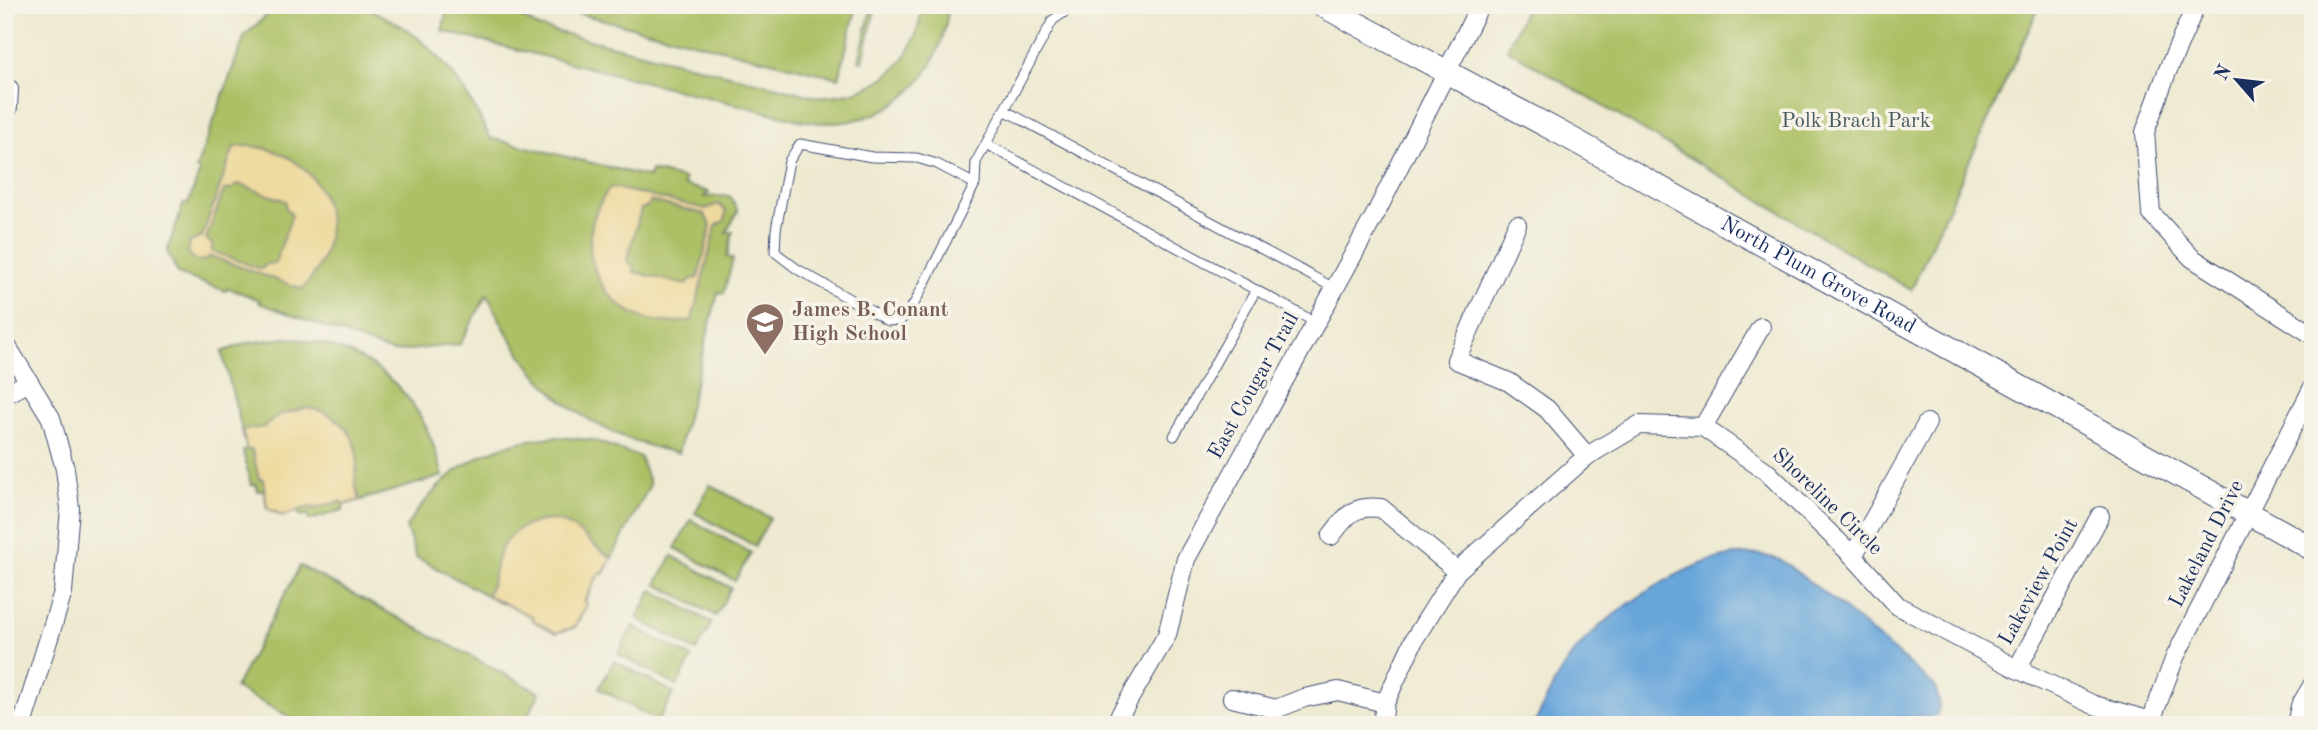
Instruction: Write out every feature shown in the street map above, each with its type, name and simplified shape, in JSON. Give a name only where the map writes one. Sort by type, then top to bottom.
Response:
[{"type":"street","name":"North Plum Grove Road","points":[[1321,5],[1570,138],[2313,549]]},
{"type":"street","name":"East Cougar Trail","points":[[1114,725],[1167,635],[1186,559],[1375,215],[1480,5]]},
{"type":"street","points":[[2196,5],[2145,132],[2151,213],[2192,258],[2313,335]]},
{"type":"street","points":[[5,87],[9,89],[5,113]]},
{"type":"street","points":[[1517,225],[1457,360],[1509,382],[1547,409],[1587,456]]},
{"type":"street","points":[[1382,725],[1385,703],[1415,638],[1457,571],[1587,456],[1639,425],[1703,427],[1761,327]]},
{"type":"street","points":[[6,346],[51,418],[65,468],[70,508],[63,592],[22,725]]},
{"type":"street","points":[[5,395],[29,382]]},
{"type":"street","name":"Lakeland Drive","points":[[2152,723],[2175,657],[2313,387]]},
{"type":"street","points":[[1853,556],[1927,423]]},
{"type":"street","name":"Shoreline Circle","points":[[1703,427],[1766,471],[1853,556],[1898,606],[2017,669],[2094,705],[2152,723]]},
{"type":"street","points":[[1331,536],[1350,512],[1366,506],[1381,508],[1457,571]]},
{"type":"street","name":"Lakeview Point","points":[[2017,669],[2100,516]]},
{"type":"street","points":[[2296,725],[2301,706],[2313,684]]},
{"type":"street","points":[[1232,698],[1276,709],[1304,698],[1338,691],[1385,703]]},
{"type":"lane","points":[[975,184],[937,164],[917,158],[872,157],[800,144],[789,161],[776,230],[775,252],[797,269],[888,321],[901,320],[914,304],[975,184],[976,162],[1053,20],[1074,5]]},
{"type":"lane","points":[[1004,110],[1334,288]]},
{"type":"lane","points":[[986,144],[1315,323]]},
{"type":"lane","points":[[1174,436],[1256,290]]},
{"type":"green space","points":[[278,5],[358,5],[402,26],[447,67],[490,138],[649,177],[651,171],[685,179],[684,185],[709,192],[704,197],[730,196],[738,211],[726,233],[733,232],[727,257],[733,259],[724,293],[718,292],[678,453],[613,432],[586,418],[562,400],[520,354],[487,294],[460,344],[392,352],[259,303],[260,300],[228,288],[226,291],[178,274],[167,251],[184,203],[188,204],[200,171],[196,169],[245,35]]},
{"type":"green space","points":[[448,5],[469,8],[467,5],[501,5],[538,27],[813,96],[854,92],[888,75],[901,62],[911,46],[922,5],[948,5],[948,11],[942,39],[931,64],[916,85],[897,102],[875,114],[851,121],[824,123],[795,119],[442,31]]},
{"type":"green space","points":[[543,5],[857,5],[839,78]]},
{"type":"green space","points":[[872,5],[876,5],[863,61],[859,60]]},
{"type":"green space","name":"Polk Brach Park","points":[[1527,5],[2040,5],[1911,290],[1507,49]]},
{"type":"green space","points":[[285,338],[305,340],[344,351],[379,370],[394,383],[408,398],[424,423],[443,476],[343,505],[343,510],[309,520],[308,514],[301,516],[297,511],[283,516],[267,508],[264,490],[258,491],[256,484],[251,485],[243,451],[247,450],[222,352],[247,343]]},
{"type":"green space","points":[[556,437],[593,440],[640,457],[650,485],[603,574],[599,573],[575,627],[556,633],[532,620],[533,617],[505,602],[503,604],[416,557],[406,527],[436,489],[469,462],[509,445]]},
{"type":"green space","points":[[710,485],[770,518],[755,546],[695,513]]},
{"type":"green space","points":[[691,520],[751,553],[735,581],[675,548]]},
{"type":"green space","points":[[672,556],[731,588],[716,616],[656,584]]},
{"type":"green space","points":[[300,566],[540,693],[523,725],[305,725],[235,688]]},
{"type":"green space","points":[[652,590],[712,623],[696,651],[637,618]]},
{"type":"green space","points":[[633,626],[692,658],[677,686],[618,654]]},
{"type":"green space","points":[[614,661],[674,693],[658,721],[599,688]]},
{"type":"sand","points":[[234,147],[272,150],[295,161],[312,177],[323,197],[329,220],[327,243],[318,267],[302,289],[210,256],[196,261],[188,253],[190,242],[202,237]],"holes":[[[238,184],[286,201],[286,209],[292,215],[275,263],[267,264],[261,269],[212,251],[212,244],[206,239],[224,190],[232,189]]]},
{"type":"sand","points":[[611,187],[706,209],[718,204],[726,211],[725,220],[716,226],[692,320],[663,322],[638,316],[617,302],[602,284],[592,262],[590,237],[596,212]],"holes":[[[651,201],[704,214],[711,225],[698,278],[691,279],[686,285],[634,272],[633,265],[627,261],[641,209]]]},
{"type":"sand","points":[[306,408],[333,417],[352,438],[357,460],[355,484],[360,500],[343,505],[342,501],[312,509],[311,506],[283,516],[267,508],[263,479],[259,479],[252,450],[247,450],[242,430],[264,427],[279,415]]},
{"type":"sand","points":[[550,520],[568,525],[612,558],[603,574],[599,573],[575,627],[556,633],[532,620],[533,617],[487,595],[501,549],[511,535],[525,526]]},
{"type":"water","points":[[1757,554],[1781,560],[1831,598],[1935,686],[1940,704],[1937,714],[1930,718],[1919,716],[1843,722],[1768,721],[1740,725],[1534,725],[1556,679],[1573,654],[1586,639],[1623,608],[1689,569],[1730,556]]},
{"type":"place","name":"James B. Conant High School","points":[[765,356]]}]
